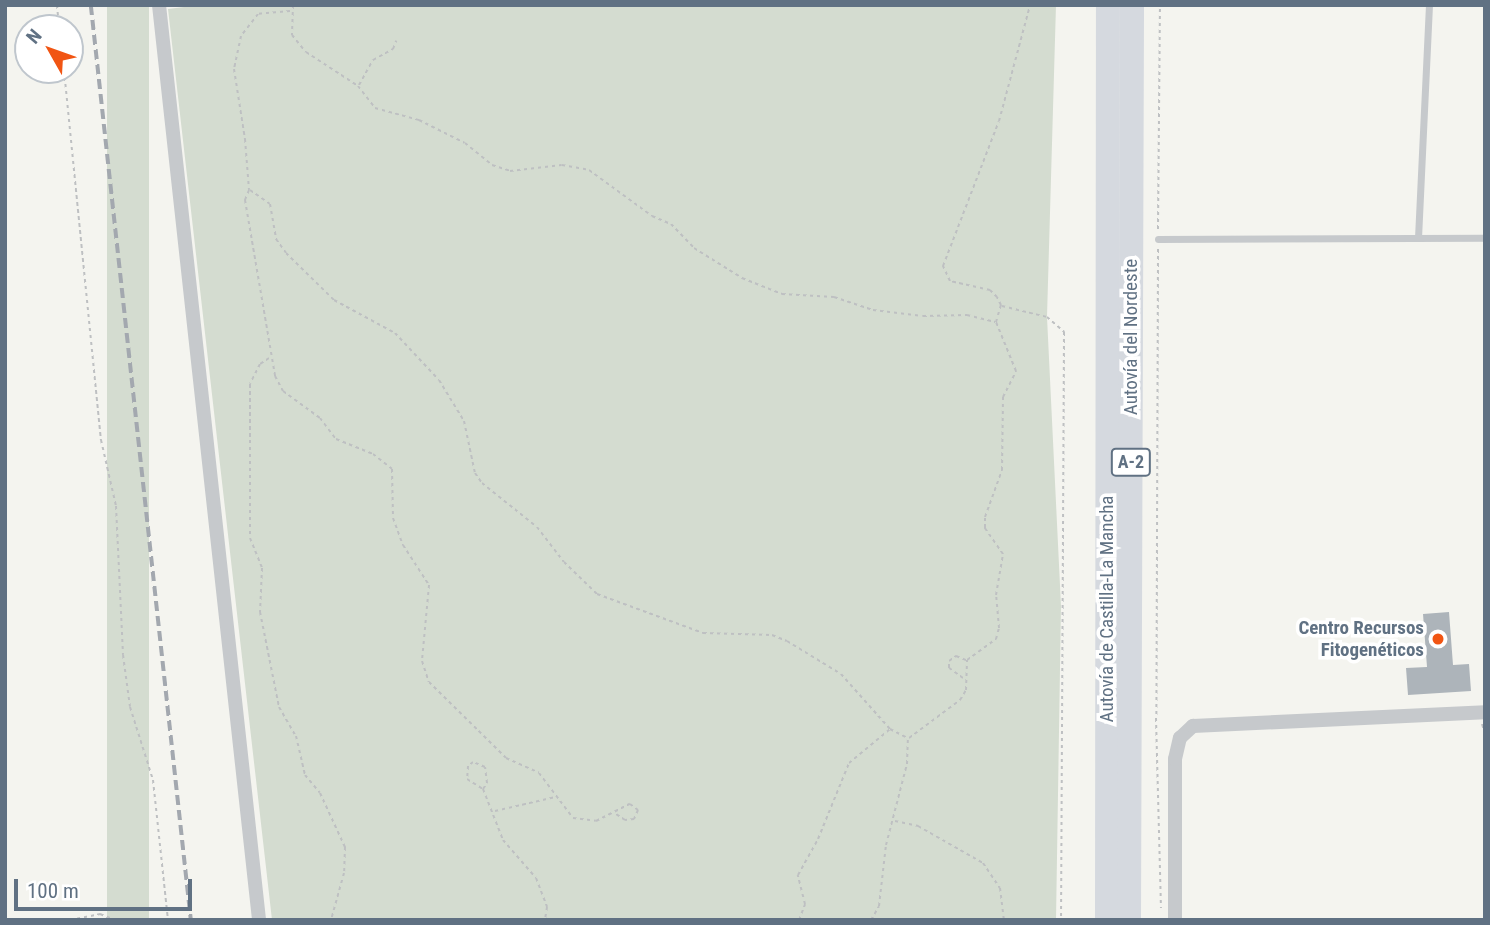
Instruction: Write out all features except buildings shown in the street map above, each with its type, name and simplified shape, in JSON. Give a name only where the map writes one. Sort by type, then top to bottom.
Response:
[{"type":"highway","name":"Autovía de Castilla-La Mancha","points":[[1107,920],[1108,5]]},
{"type":"highway","name":"Autovía del Nordeste","points":[[1129,920],[1132,5]]},
{"type":"street","points":[[159,5],[259,920]]},
{"type":"street","points":[[1174,920],[1175,759],[1180,738],[1193,726],[1485,712]]},
{"type":"lane","points":[[1418,238],[1429,5]]},
{"type":"lane","points":[[1158,239],[1485,238]]},
{"type":"path","points":[[293,5],[290,11],[295,43],[358,86],[375,108],[419,120],[465,143],[492,166],[510,171],[562,165],[589,170],[652,216],[671,224],[694,247],[742,278],[782,294],[834,296],[873,310],[967,315],[996,322]]},
{"type":"path","points":[[1030,5],[999,121],[943,266],[950,281],[990,290],[1000,305],[1047,317],[1064,332],[1060,920]]},
{"type":"path","points":[[1160,5],[1156,718],[1161,920]]},
{"type":"path","points":[[290,11],[258,14],[241,36],[235,53],[249,190],[245,200],[269,358],[284,391],[320,418],[337,439],[373,454],[392,470],[393,518],[429,585],[422,661],[429,682],[506,758],[539,773],[573,818],[583,822],[616,814],[621,806],[630,804],[638,810],[634,819],[625,820],[616,814]]},
{"type":"path","points":[[358,86],[373,60],[393,49],[396,41]]},
{"type":"path","points":[[65,84],[101,440],[116,506],[123,655],[130,707],[153,780],[168,920]]},
{"type":"path","points":[[249,190],[270,204],[276,239],[286,253],[334,300],[395,333],[439,380],[464,421],[475,473],[482,483],[537,527],[564,562],[597,594],[703,633],[772,635],[787,641],[841,674],[890,729],[908,738]]},
{"type":"path","points":[[908,738],[960,701],[966,691],[964,678],[967,660],[996,639],[999,628],[996,595],[1003,554],[985,528],[985,517],[1002,470],[1003,397],[1016,371],[996,322],[1000,305]]},
{"type":"path","points":[[269,358],[260,364],[250,384],[250,538],[262,568],[260,612],[278,707],[296,736],[305,775],[320,793],[345,847],[344,873],[331,920]]},
{"type":"path","points":[[964,678],[949,668],[949,662],[956,656],[967,660]]},
{"type":"path","points":[[799,920],[805,904],[798,875],[818,839],[849,763],[890,729]]},
{"type":"path","points":[[871,920],[879,906],[886,845],[908,764],[908,738]]},
{"type":"path","points":[[483,789],[485,767],[473,762],[468,765],[467,779],[483,789],[494,811],[503,840],[544,893],[545,920]]},
{"type":"path","points":[[494,811],[555,797]]},
{"type":"path","points":[[894,821],[918,826],[983,863],[1000,888],[1004,920]]},
{"type":"path","points":[[70,920],[100,914],[115,920]]},
{"type":"shaded area","points":[[107,5],[149,5],[149,920],[107,920]]},
{"type":"shaded area","points":[[200,5],[1056,5],[1047,317],[1061,606],[1056,920],[272,920],[168,9]]},
{"type":"railway","points":[[91,5],[191,920]]},
{"type":"place","name":"Centro Recursos Fitogenéticos","points":[[1438,639]]}]
